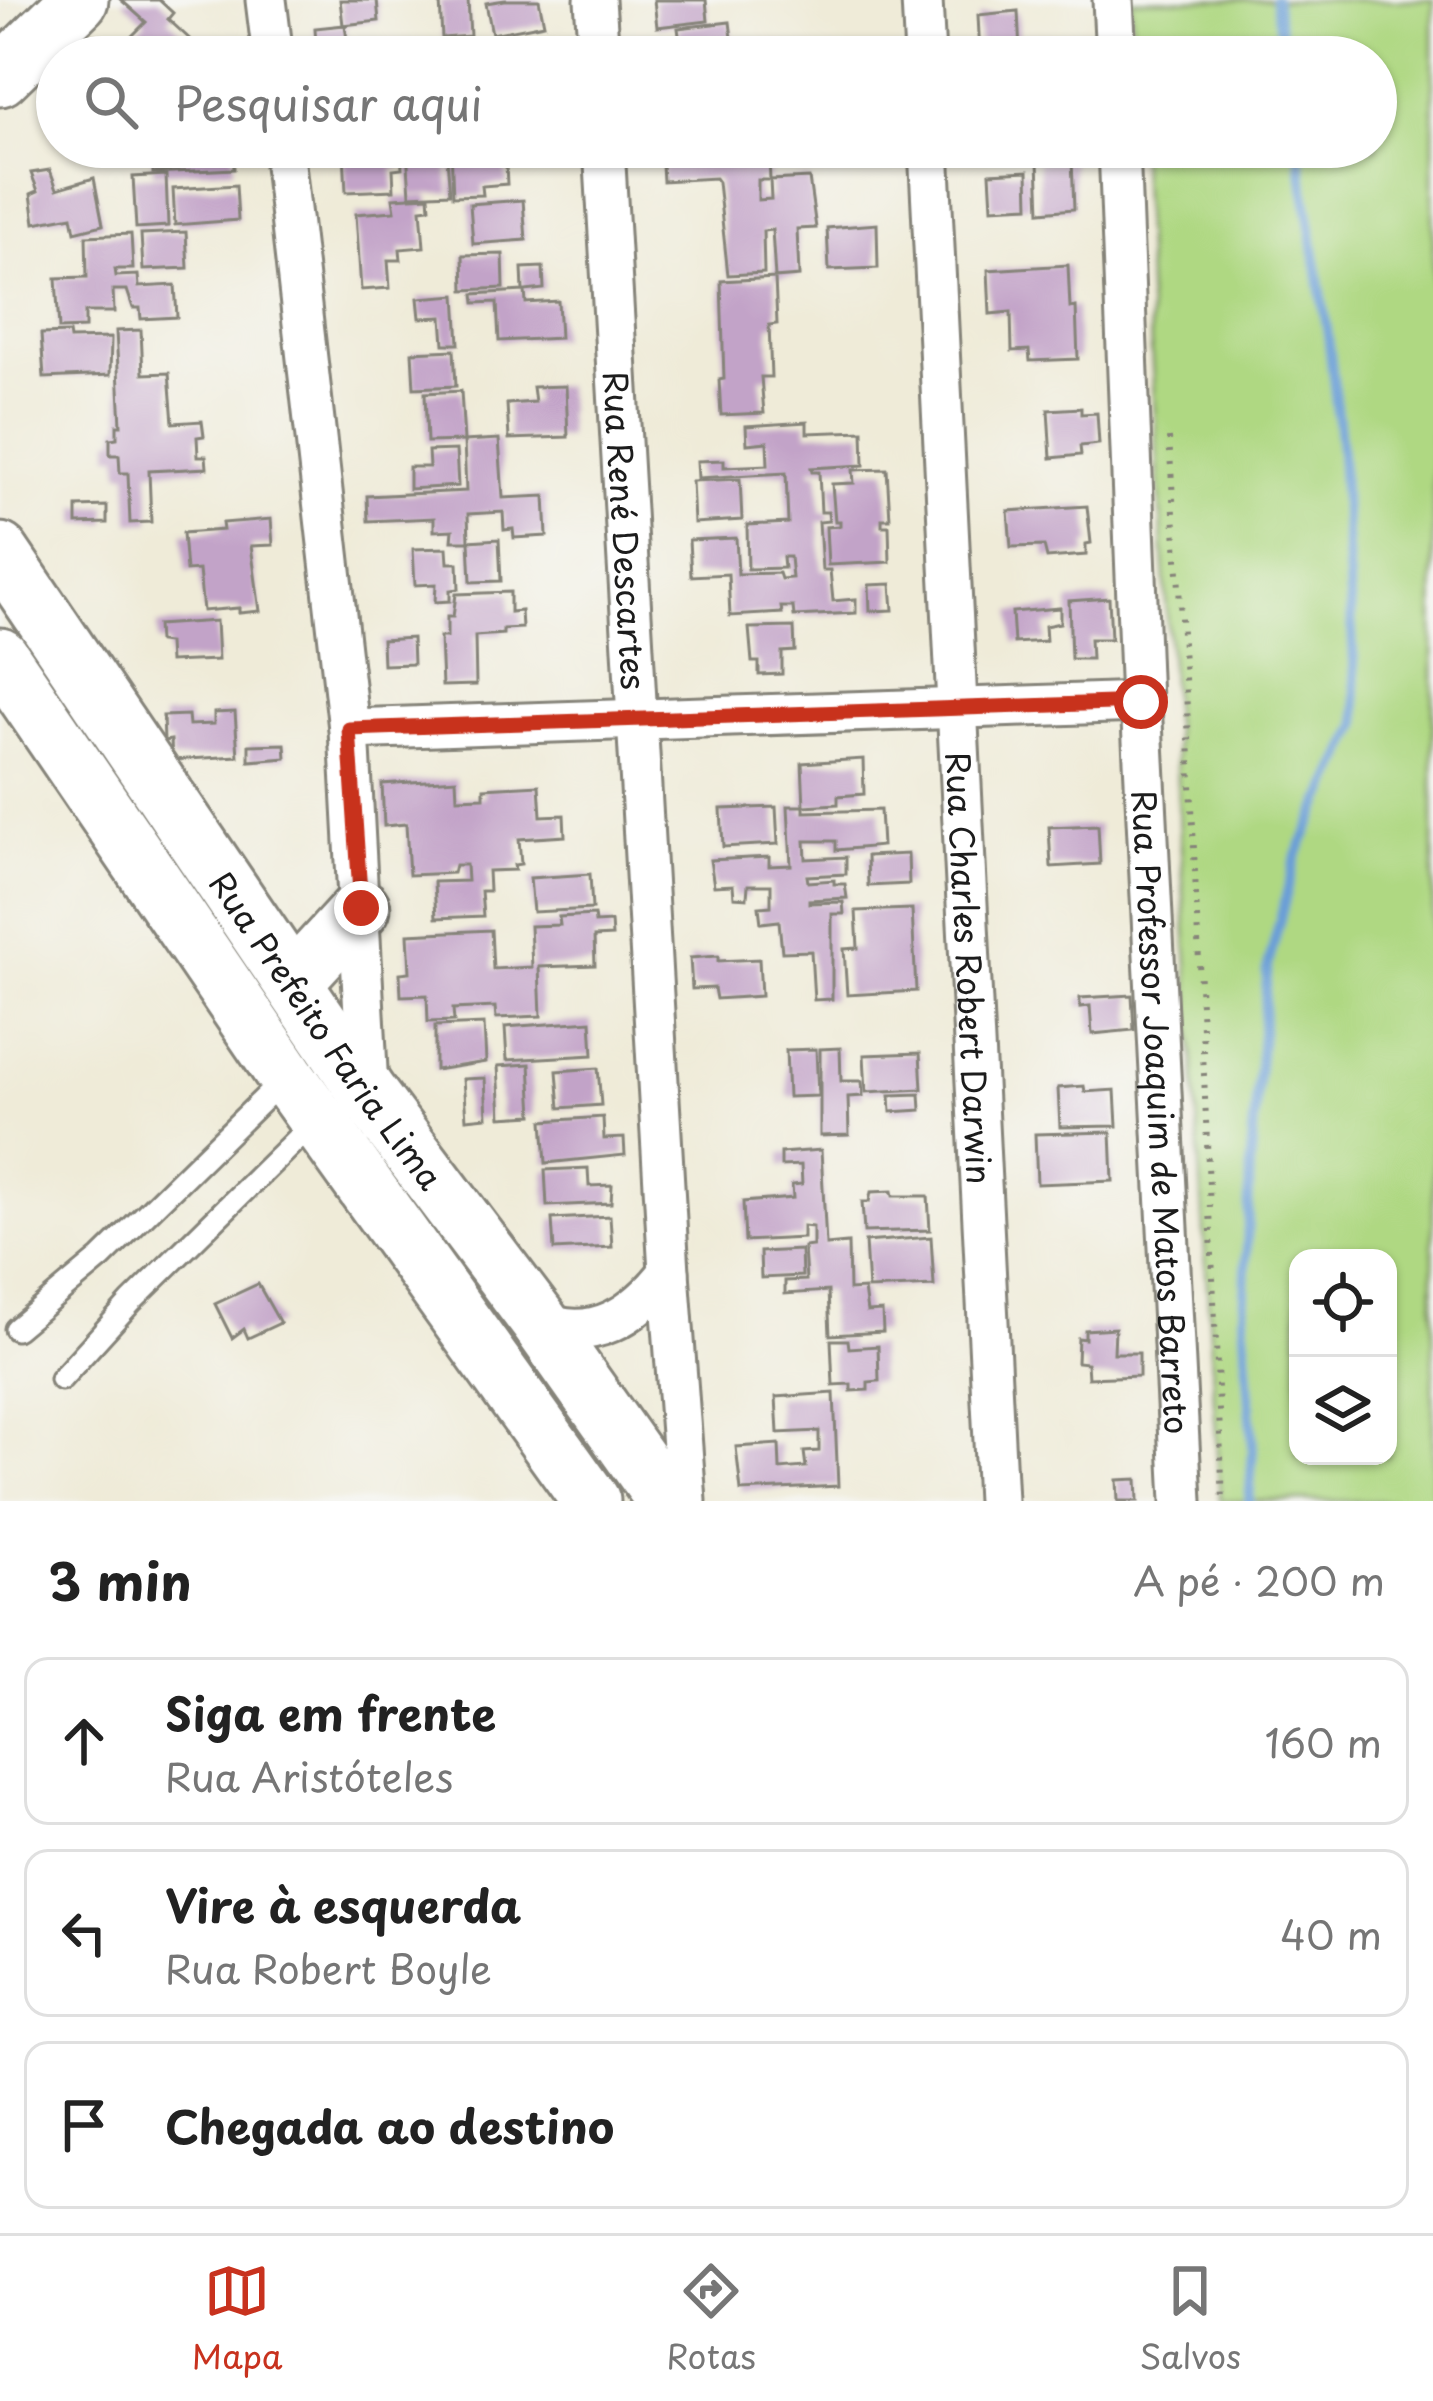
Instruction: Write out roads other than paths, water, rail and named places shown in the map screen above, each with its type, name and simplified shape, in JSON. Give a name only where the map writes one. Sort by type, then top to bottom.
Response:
[{"type":"main road","points":[[0,24],[25,0]]},
{"type":"main road","points":[[42,36],[79,0]]},
{"type":"main road","points":[[0,76],[36,41]]},
{"type":"main road","name":"Rua Prefeito Faria Lima","points":[[0,552],[368,1094],[666,1501]]},
{"type":"main road","name":"Rua Prefeito Faria Lima","points":[[0,657],[301,1098],[591,1501]]},
{"type":"main road","points":[[294,981],[361,908]]},
{"type":"street","points":[[266,0],[270,36]]},
{"type":"street","points":[[596,0],[598,36]]},
{"type":"street","points":[[922,0],[924,36]]},
{"type":"street","points":[[1113,0],[1115,36]]},
{"type":"street","points":[[285,168],[349,729],[368,1094]]},
{"type":"street","name":"Rua René Descartes","points":[[605,168],[686,1501]]},
{"type":"street","name":"Rua Charles Robert Darwin","points":[[930,168],[997,1501]]},
{"type":"street","name":"Rua Professor Joaquim de Matos Barreto","points":[[1120,168],[1141,702],[1183,1501]]},
{"type":"street","points":[[349,729],[1141,702]]},
{"type":"street","points":[[538,1321],[574,1331],[603,1325],[639,1306],[669,1272]]},
{"type":"lane","points":[[16,1329],[301,1098]]},
{"type":"lane","points":[[61,1379],[301,1098]]},
{"type":"waterway","points":[[1275,0],[1281,36]]},
{"type":"waterway","points":[[1249,1501],[1253,1449],[1244,1319],[1250,1167],[1268,966],[1296,857],[1358,725],[1340,439],[1301,168]]}]
